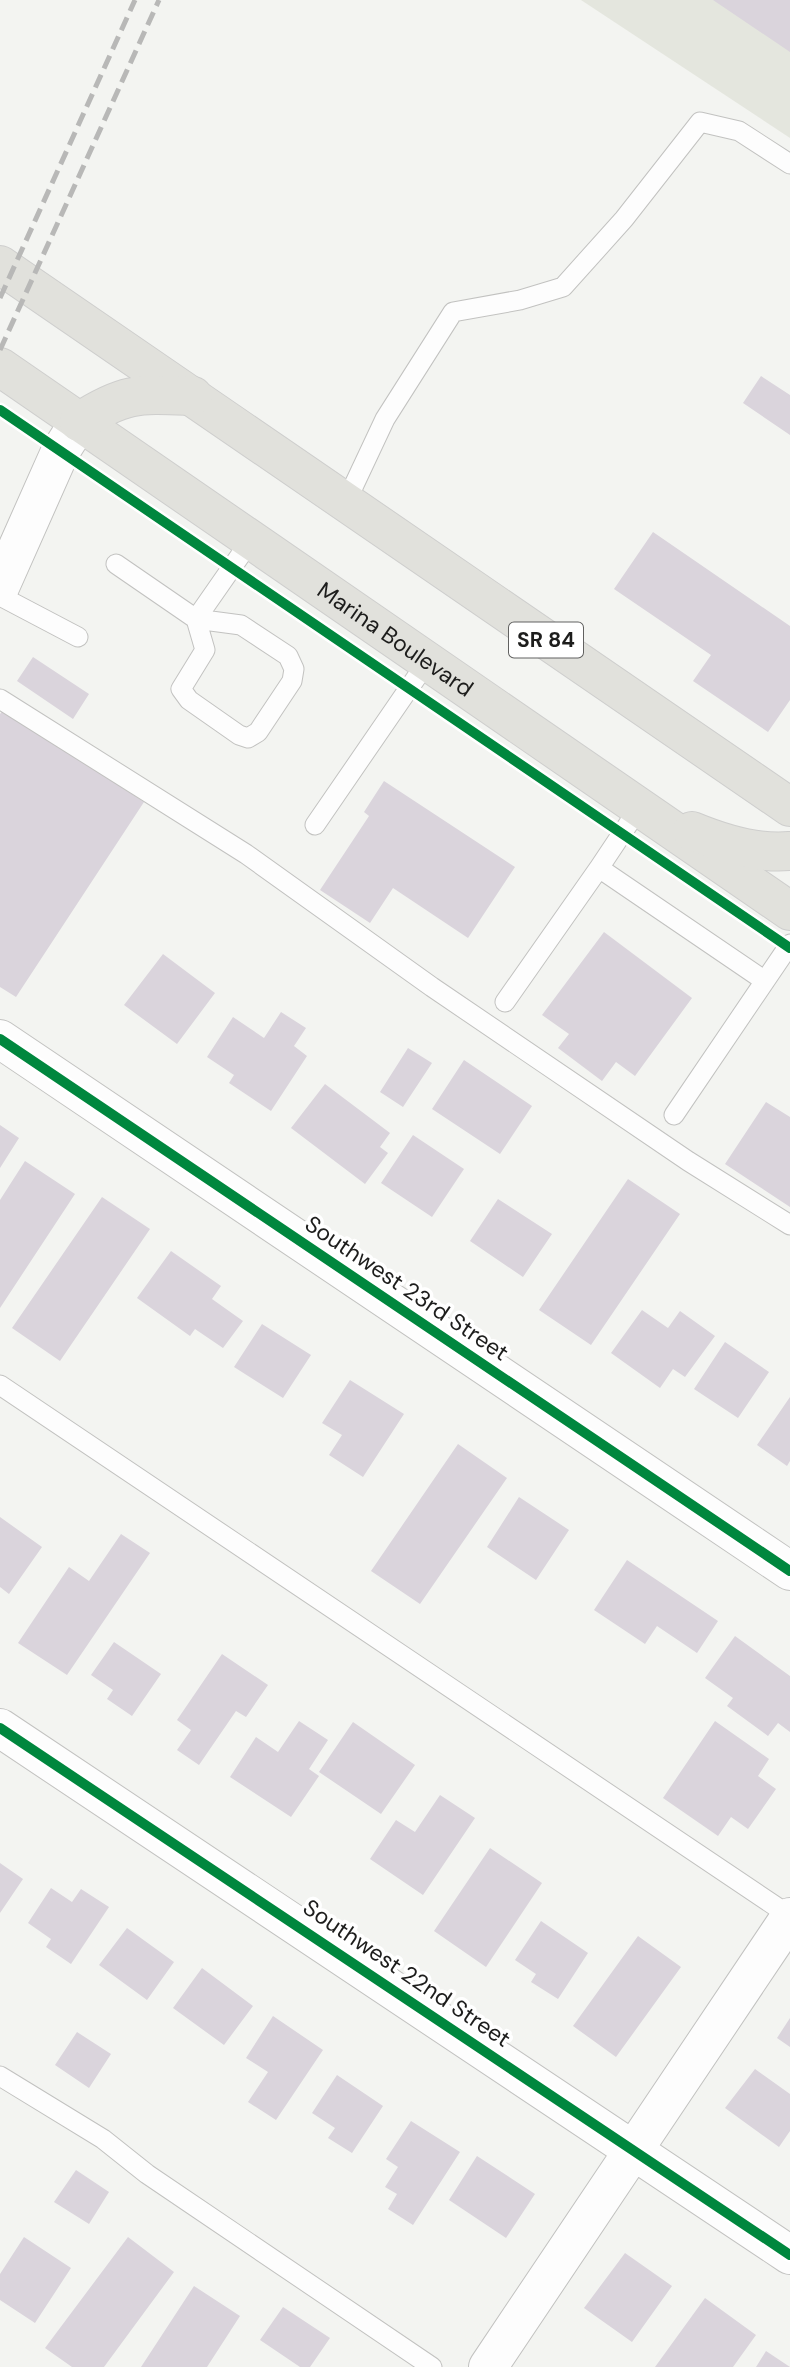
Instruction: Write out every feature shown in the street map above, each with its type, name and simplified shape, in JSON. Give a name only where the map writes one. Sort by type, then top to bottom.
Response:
[{"type":"main road","name":"SR 84","points":[[0,265],[786,799]]},
{"type":"main road","name":"Marina Boulevard","points":[[0,367],[790,911]]},
{"type":"main road","points":[[79,422],[109,403],[138,394],[193,396]]},
{"type":"main road","points":[[639,808],[713,840],[777,853],[790,851]]},
{"type":"street","points":[[0,587],[60,452],[79,422]]},
{"type":"street","name":"Southwest 23rd Street","points":[[0,1039],[790,1571]]},
{"type":"street","name":"Southwest 22nd Street","points":[[0,1728],[790,2255]]},
{"type":"street","points":[[488,2367],[632,2148],[790,1916]]},
{"type":"lane","points":[[346,502],[386,419],[453,312],[520,300],[563,287],[624,219],[700,122],[739,131],[790,164]]},
{"type":"lane","points":[[196,619],[251,540]]},
{"type":"lane","points":[[116,564],[196,619],[241,625],[288,656],[294,669],[292,681],[258,732],[248,738],[239,735],[189,700],[181,689],[205,650],[196,619]]},
{"type":"lane","points":[[0,597],[78,637]]},
{"type":"lane","points":[[315,825],[427,662]]},
{"type":"lane","points":[[0,699],[246,854],[443,995],[688,1161],[790,1225]]},
{"type":"lane","points":[[505,1002],[639,808]]},
{"type":"lane","points":[[599,867],[765,981]]},
{"type":"lane","points":[[674,1115],[790,944]]},
{"type":"lane","points":[[0,1385],[790,1916]]},
{"type":"lane","points":[[0,2076],[103,2139],[147,2174],[432,2367]]},
{"type":"shaded area","points":[[581,0],[790,0],[790,138]]},
{"type":"building","points":[[713,0],[790,0],[790,52]]},
{"type":"building","points":[[761,376],[790,395],[790,435],[743,403]]},
{"type":"building","points":[[653,532],[790,626],[790,700],[768,732],[693,681],[711,655],[614,589]]},
{"type":"building","points":[[33,657],[89,694],[73,719],[17,681]]},
{"type":"building","points":[[3,710],[144,802],[16,997],[0,987],[0,714]]},
{"type":"building","points":[[384,781],[515,867],[468,938],[393,888],[370,923],[320,890],[369,816],[364,812]]},
{"type":"building","points":[[604,932],[692,998],[635,1076],[616,1062],[602,1081],[558,1048],[569,1034],[542,1015]]},
{"type":"building","points":[[163,954],[215,993],[177,1044],[124,1005]]},
{"type":"building","points":[[281,1012],[306,1028],[294,1046],[307,1056],[271,1111],[229,1083],[234,1075],[207,1057],[233,1017],[264,1038]]},
{"type":"building","points":[[408,1048],[432,1063],[403,1107],[380,1092]]},
{"type":"building","points":[[464,1060],[532,1106],[500,1154],[432,1109]]},
{"type":"building","points":[[325,1084],[390,1133],[380,1147],[388,1153],[365,1184],[291,1128]]},
{"type":"building","points":[[766,1102],[790,1117],[790,1207],[725,1164]]},
{"type":"building","points":[[0,1125],[19,1138],[0,1168]]},
{"type":"building","points":[[413,1135],[464,1169],[432,1217],[381,1183]]},
{"type":"building","points":[[25,1161],[75,1194],[0,1308],[0,1200]]},
{"type":"building","points":[[628,1179],[680,1214],[591,1345],[539,1310]]},
{"type":"building","points":[[102,1197],[150,1229],[60,1361],[12,1328]]},
{"type":"building","points":[[498,1199],[552,1234],[523,1277],[470,1241]]},
{"type":"building","points":[[171,1251],[221,1286],[212,1299],[243,1321],[223,1348],[195,1329],[190,1336],[137,1298]]},
{"type":"building","points":[[642,1310],[668,1328],[680,1311],[715,1336],[685,1377],[673,1369],[660,1388],[611,1353]]},
{"type":"building","points":[[262,1324],[311,1355],[283,1398],[234,1367]]},
{"type":"building","points":[[725,1342],[769,1372],[738,1418],[694,1389]]},
{"type":"building","points":[[350,1380],[404,1414],[363,1477],[329,1455],[342,1435],[322,1423]]},
{"type":"building","points":[[790,1397],[790,1461],[787,1466],[757,1445]]},
{"type":"building","points":[[458,1444],[507,1478],[420,1604],[371,1571]]},
{"type":"building","points":[[519,1497],[569,1530],[536,1580],[487,1547]]},
{"type":"building","points":[[0,1517],[42,1547],[9,1594],[0,1587]]},
{"type":"building","points":[[121,1534],[150,1553],[67,1675],[18,1643],[69,1567],[89,1581]]},
{"type":"building","points":[[627,1560],[718,1621],[697,1653],[657,1626],[645,1644],[594,1610]]},
{"type":"building","points":[[735,1636],[790,1676],[790,1732],[778,1723],[768,1736],[727,1706],[733,1698],[705,1678]]},
{"type":"building","points":[[114,1642],[161,1674],[132,1716],[107,1699],[113,1690],[91,1675]]},
{"type":"building","points":[[222,1654],[268,1685],[246,1717],[236,1711],[199,1765],[177,1750],[191,1730],[177,1720]]},
{"type":"building","points":[[299,1721],[328,1740],[309,1769],[319,1776],[291,1817],[230,1777],[256,1737],[278,1752]]},
{"type":"building","points":[[715,1721],[769,1759],[758,1776],[776,1789],[748,1829],[731,1817],[718,1836],[663,1798]]},
{"type":"building","points":[[353,1722],[415,1765],[381,1814],[319,1772]]},
{"type":"building","points":[[440,1795],[475,1818],[423,1895],[370,1859],[396,1820],[415,1832]]},
{"type":"building","points":[[490,1848],[542,1883],[486,1967],[434,1931]]},
{"type":"building","points":[[0,1863],[23,1879],[0,1913]]},
{"type":"building","points":[[51,1888],[72,1902],[81,1889],[109,1907],[71,1964],[46,1947],[51,1939],[28,1923]]},
{"type":"building","points":[[541,1921],[588,1953],[558,1999],[531,1982],[536,1974],[515,1960]]},
{"type":"building","points":[[127,1928],[174,1962],[147,2000],[99,1965]]},
{"type":"building","points":[[638,1936],[681,1967],[616,2057],[573,2026]]},
{"type":"building","points":[[202,1968],[253,2006],[224,2045],[173,2008]]},
{"type":"building","points":[[273,2016],[323,2050],[276,2120],[248,2102],[268,2072],[246,2058]]},
{"type":"building","points":[[790,2018],[790,2047],[777,2038]]},
{"type":"building","points":[[77,2032],[111,2054],[89,2088],[55,2065]]},
{"type":"building","points":[[755,2069],[790,2094],[790,2131],[779,2147],[725,2108]]},
{"type":"building","points":[[337,2075],[383,2106],[352,2153],[328,2138],[335,2128],[312,2113]]},
{"type":"building","points":[[411,2121],[460,2152],[413,2225],[388,2209],[397,2194],[385,2187],[398,2167],[386,2159]]},
{"type":"building","points":[[477,2156],[535,2194],[506,2238],[449,2200]]},
{"type":"building","points":[[76,2170],[109,2192],[89,2224],[54,2202]]},
{"type":"building","points":[[24,2237],[71,2268],[35,2323],[0,2300],[0,2274]]},
{"type":"building","points":[[128,2237],[174,2272],[104,2367],[72,2367],[45,2348]]},
{"type":"building","points":[[625,2253],[672,2286],[632,2342],[584,2308]]},
{"type":"building","points":[[194,2286],[240,2316],[207,2367],[141,2367]]},
{"type":"building","points":[[705,2298],[756,2335],[733,2367],[655,2367]]},
{"type":"building","points":[[283,2307],[330,2338],[310,2367],[300,2367],[260,2340]]},
{"type":"building","points":[[766,2351],[790,2367],[756,2367]]},
{"type":"railway","points":[[0,298],[135,0]]},
{"type":"railway","points":[[0,350],[159,0]]},
{"type":"cycle path","points":[[0,410],[790,948]]},
{"type":"cycle path","points":[[0,1039],[790,1571]]},
{"type":"cycle path","points":[[0,1728],[790,2255]]}]
